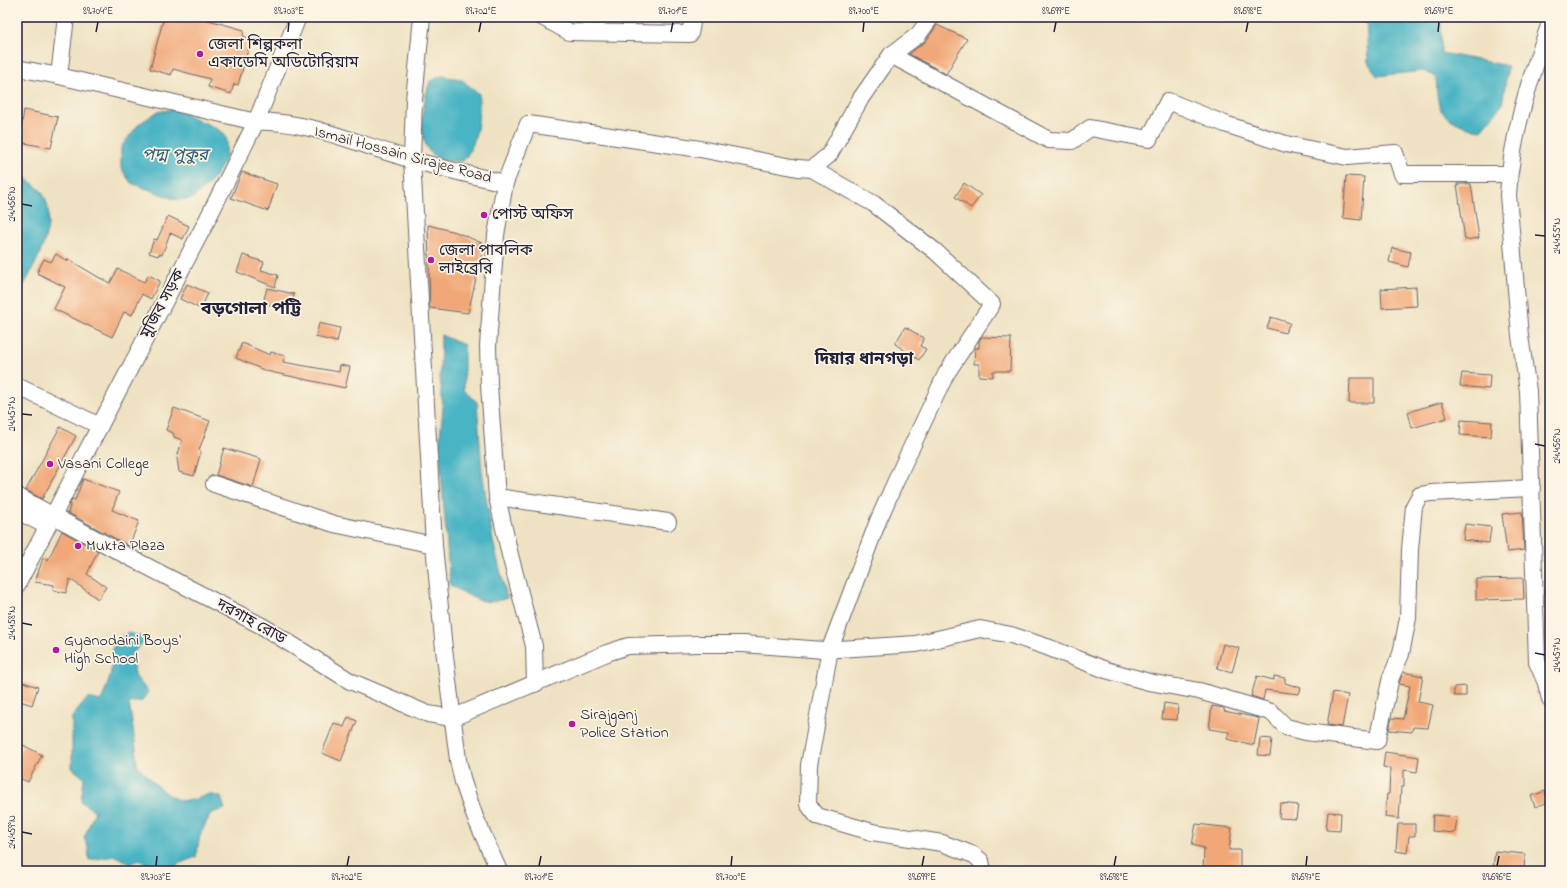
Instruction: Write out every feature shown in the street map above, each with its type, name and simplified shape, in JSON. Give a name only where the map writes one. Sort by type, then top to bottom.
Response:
[{"type":"street","points":[[59,76],[66,17]]},
{"type":"street","name":"মুজিব সড়ক","points":[[17,585],[256,122],[298,17]]},
{"type":"street","points":[[422,17],[414,100],[412,160],[434,545],[444,649],[458,760],[475,817],[488,871]]},
{"type":"street","points":[[542,17],[569,32],[690,34],[693,17]]},
{"type":"street","points":[[812,169],[829,155],[861,98],[891,55],[918,35],[931,17]]},
{"type":"street","points":[[1550,23],[1533,71],[1509,174],[1508,195],[1520,336],[1528,391],[1537,662],[1548,683],[1550,699]]},
{"type":"street","points":[[891,55],[1049,140],[1072,141],[1090,128],[1149,139],[1168,101],[1225,124],[1286,144],[1347,157],[1395,153],[1402,174],[1509,174]]},
{"type":"street","name":"Ismail Hossain Sirajee Road","points":[[17,68],[59,76],[256,122],[273,121],[327,134],[412,160],[505,183],[496,235],[488,346],[489,384],[497,497],[534,646],[536,684]]},
{"type":"street","points":[[505,183],[528,124],[700,149],[798,168],[812,169],[874,204],[935,251],[992,304],[946,374],[878,520],[830,649],[808,765],[808,804],[817,816],[872,832],[942,844],[974,855],[981,860],[983,871]]},
{"type":"street","points":[[17,386],[100,426]]},
{"type":"street","points":[[214,484],[334,524],[434,545]]},
{"type":"street","points":[[452,718],[607,653],[628,646],[743,644],[830,649],[916,644],[980,629],[1011,635],[1106,670],[1149,682],[1199,691],[1271,712],[1286,727],[1306,732],[1377,741],[1391,677],[1401,654],[1408,618],[1411,536],[1414,506],[1420,495],[1431,493],[1532,488]]},
{"type":"street","points":[[17,496],[51,520]]},
{"type":"street","points":[[497,497],[668,522]]},
{"type":"street","name":"দরগাহ রোড","points":[[17,511],[51,520],[127,556],[262,626],[350,681],[428,714],[452,718]]},
{"type":"street","points":[[475,817],[499,871]]},
{"type":"water","points":[[1366,17],[1441,17],[1441,53],[1508,66],[1502,105],[1481,130],[1476,129],[1464,126],[1452,120],[1443,112],[1440,108],[1438,100],[1436,77],[1423,71],[1377,76],[1368,62]]},
{"type":"water","points":[[442,76],[461,79],[479,94],[477,129],[472,145],[463,161],[447,161],[439,159],[431,153],[426,145],[423,135],[423,112],[430,81]]},
{"type":"water","name":"পদ্ম পুকুর","points":[[174,109],[216,128],[225,134],[227,143],[226,158],[214,179],[192,199],[177,200],[131,183],[121,168],[121,147],[139,124],[157,112]]},
{"type":"water","points":[[17,172],[41,191],[47,203],[49,217],[43,246],[17,297]]},
{"type":"water","points":[[441,335],[464,345],[464,390],[477,402],[482,471],[493,541],[507,598],[498,601],[484,601],[471,597],[450,585],[439,445],[443,408],[440,376]]},
{"type":"water","points":[[128,633],[147,638],[130,656],[136,677],[148,692],[142,701],[129,703],[137,765],[162,790],[176,799],[184,801],[192,800],[206,795],[221,797],[225,809],[211,813],[200,835],[196,857],[180,863],[170,871],[165,871],[138,860],[130,864],[116,856],[89,860],[88,847],[84,838],[95,811],[81,802],[84,778],[72,768],[72,717],[88,698],[101,701],[110,674],[114,644],[117,640]]},
{"type":"building","name":"জেলা শিল্পকলা একাডেমি অডিটোরিয়াম","points":[[164,17],[198,17],[244,30],[243,36],[251,39],[238,85],[234,84],[231,94],[208,87],[210,79],[173,69],[171,75],[150,69]]},
{"type":"building","points":[[937,25],[967,39],[946,74],[909,54],[926,41]]},
{"type":"building","points":[[24,110],[58,117],[51,148],[19,142]]},
{"type":"building","points":[[242,172],[277,184],[268,211],[231,198]]},
{"type":"building","points":[[1346,176],[1364,177],[1361,220],[1343,218]]},
{"type":"building","points":[[964,183],[981,195],[971,208],[955,197]]},
{"type":"building","points":[[1457,184],[1471,184],[1479,238],[1465,240]]},
{"type":"building","points":[[168,216],[189,226],[183,239],[170,233],[162,255],[159,254],[158,256],[149,253],[154,239],[157,240]]},
{"type":"building","points":[[428,225],[456,232],[484,244],[468,313],[430,308]]},
{"type":"building","points":[[1392,248],[1411,252],[1408,267],[1389,262]]},
{"type":"building","points":[[56,254],[67,261],[68,259],[110,283],[118,269],[144,282],[149,275],[160,281],[151,299],[142,294],[132,315],[124,312],[112,337],[54,309],[65,287],[37,273],[44,259],[51,262]]},
{"type":"building","points":[[243,255],[264,262],[261,270],[278,275],[275,287],[237,272]]},
{"type":"building","points":[[187,284],[208,293],[201,309],[180,299]]},
{"type":"building","points":[[1416,287],[1417,306],[1382,308],[1381,289]]},
{"type":"building","points":[[267,288],[294,294],[290,310],[263,303]]},
{"type":"building","points":[[1271,317],[1290,323],[1285,333],[1267,328]]},
{"type":"building","points":[[319,323],[340,328],[337,342],[316,337]]},
{"type":"building","points":[[905,327],[924,338],[920,346],[926,349],[919,360],[895,344]]},
{"type":"building","points":[[981,337],[1011,338],[1010,371],[993,371],[993,377],[979,376],[979,364],[974,364],[975,348],[979,348],[979,341]]},
{"type":"building","points":[[242,343],[270,355],[271,352],[285,356],[283,362],[339,372],[340,365],[350,367],[345,388],[266,371],[236,358]]},
{"type":"building","points":[[1462,373],[1490,375],[1489,389],[1460,386]]},
{"type":"building","points":[[1350,378],[1374,378],[1374,403],[1349,403]]},
{"type":"building","points":[[1442,402],[1447,418],[1412,428],[1408,412]]},
{"type":"building","points":[[174,408],[210,421],[199,450],[201,451],[194,476],[179,472],[177,458],[182,440],[174,437],[173,433],[166,430]]},
{"type":"building","points":[[1461,420],[1492,422],[1491,437],[1460,435]]},
{"type":"building","name":"Vasani College","points":[[60,427],[76,436],[42,499],[26,490]]},
{"type":"building","points":[[224,448],[261,459],[253,487],[216,475]]},
{"type":"building","points":[[83,479],[119,492],[112,510],[139,521],[129,546],[68,513],[72,499],[75,500]]},
{"type":"building","points":[[1522,512],[1524,550],[1507,552],[1502,514]]},
{"type":"building","points":[[1465,524],[1491,527],[1489,543],[1463,540]]},
{"type":"building","points":[[62,531],[98,551],[87,574],[106,587],[98,599],[70,579],[66,593],[53,590],[54,585],[35,582],[43,558],[48,560]]},
{"type":"building","points":[[1523,578],[1524,599],[1476,600],[1476,579]]},
{"type":"building","points":[[1223,644],[1239,648],[1232,672],[1217,668]]},
{"type":"building","points":[[1403,672],[1423,676],[1418,702],[1433,705],[1428,728],[1413,727],[1412,732],[1389,730],[1392,718],[1403,719],[1410,686],[1399,684]]},
{"type":"building","points":[[1257,676],[1274,680],[1274,676],[1285,678],[1285,683],[1301,688],[1299,694],[1265,690],[1263,700],[1251,696]]},
{"type":"building","points":[[17,680],[38,687],[32,705],[17,700]]},
{"type":"building","points":[[1466,686],[1466,696],[1454,696],[1454,687]]},
{"type":"building","points":[[1333,692],[1348,695],[1342,727],[1327,725]]},
{"type":"building","points":[[1164,703],[1178,705],[1177,720],[1162,719]]},
{"type":"building","points":[[1212,706],[1224,708],[1224,711],[1258,718],[1254,745],[1227,739],[1229,732],[1209,729]]},
{"type":"building","points":[[348,717],[357,721],[341,761],[322,753],[334,723],[344,727]]},
{"type":"building","points":[[1260,738],[1272,739],[1270,756],[1258,755]]},
{"type":"building","points":[[23,745],[42,755],[28,782],[17,777],[17,756]]},
{"type":"building","points":[[1385,752],[1419,757],[1417,772],[1404,770],[1404,787],[1401,787],[1399,819],[1385,817],[1387,794],[1389,794],[1390,768],[1383,767]]},
{"type":"building","points":[[1545,791],[1549,802],[1535,807],[1531,796]]},
{"type":"building","points":[[1280,803],[1298,805],[1296,819],[1279,818]]},
{"type":"building","points":[[1328,812],[1341,813],[1340,831],[1326,830]]},
{"type":"building","points":[[1433,815],[1457,817],[1455,833],[1432,831]]},
{"type":"building","points":[[1196,824],[1232,828],[1229,850],[1240,850],[1240,871],[1203,871],[1204,848],[1192,845]]},
{"type":"building","points":[[1398,824],[1415,824],[1415,836],[1409,836],[1407,853],[1396,851]]},
{"type":"building","points":[[1495,851],[1525,854],[1524,871],[1493,868]]},
{"type":"place","name":"জেলা শিল্পকলা একাডেমি অডিটোরিয়াম","points":[[200,54]]},
{"type":"place","name":"পোস্ট অফিস","points":[[484,215]]},
{"type":"place","name":"জেলা পাবলিক লাইব্রেরি","points":[[431,260]]},
{"type":"place","name":"Vasani College","points":[[50,464]]},
{"type":"place","name":"Mukta Plaza","points":[[78,546]]},
{"type":"place","name":"Gyanodaini Boys' High School","points":[[56,650]]},
{"type":"place","name":"Sirajganj Police Station","points":[[572,724]]},
{"type":"district","name":"বড়গোলা পট্টি","points":[[251,310]]},
{"type":"district","name":"দিয়ার ধানগড়া","points":[[864,359]]}]
